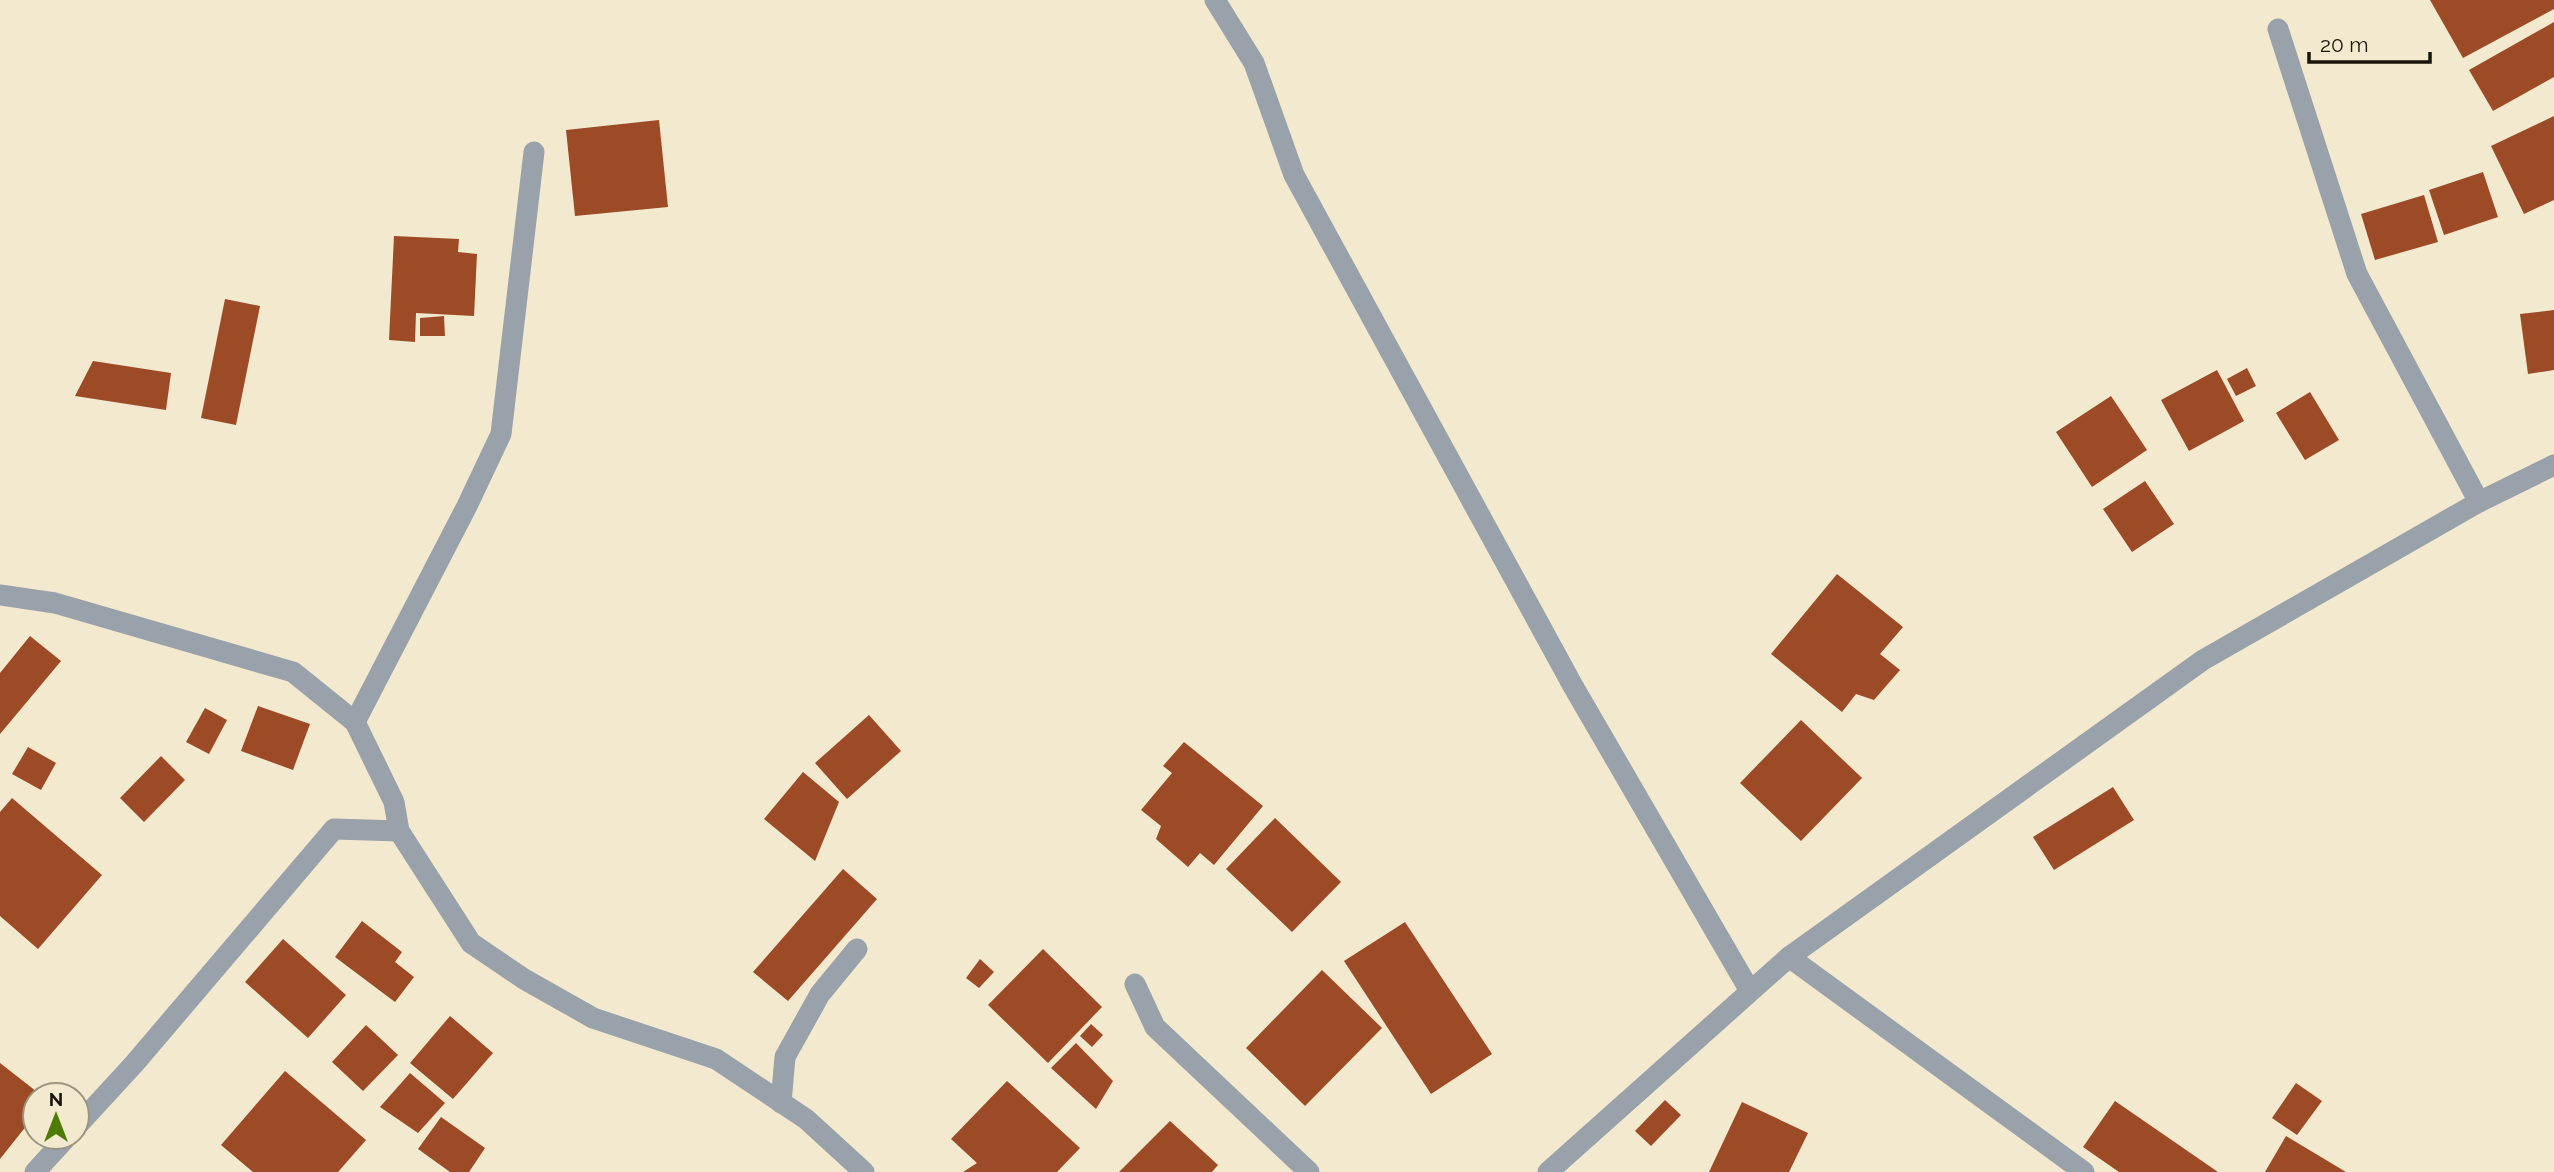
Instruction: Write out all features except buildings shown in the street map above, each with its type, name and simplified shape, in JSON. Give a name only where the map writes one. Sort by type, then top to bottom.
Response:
[{"type":"street","points":[[1215,0],[1254,64],[1294,175],[1573,686],[1750,991]]},
{"type":"street","points":[[2278,29],[2357,274],[2479,502]]},
{"type":"street","points":[[355,722],[502,434],[534,152]]},
{"type":"street","points":[[1548,1172],[1788,957],[2203,660],[2479,502],[2554,465]]},
{"type":"street","points":[[0,595],[55,603],[293,672],[355,722],[394,802],[399,831],[471,943],[524,979],[593,1018],[716,1059],[806,1119],[864,1172]]},
{"type":"street","points":[[91,1111],[334,829],[399,831]]},
{"type":"street","points":[[781,1103],[785,1057],[820,994],[857,949]]},
{"type":"street","points":[[1788,957],[2084,1172]]},
{"type":"street","points":[[1135,984],[1155,1027],[1309,1172]]},
{"type":"street","points":[[35,1172],[54,1151]]}]
